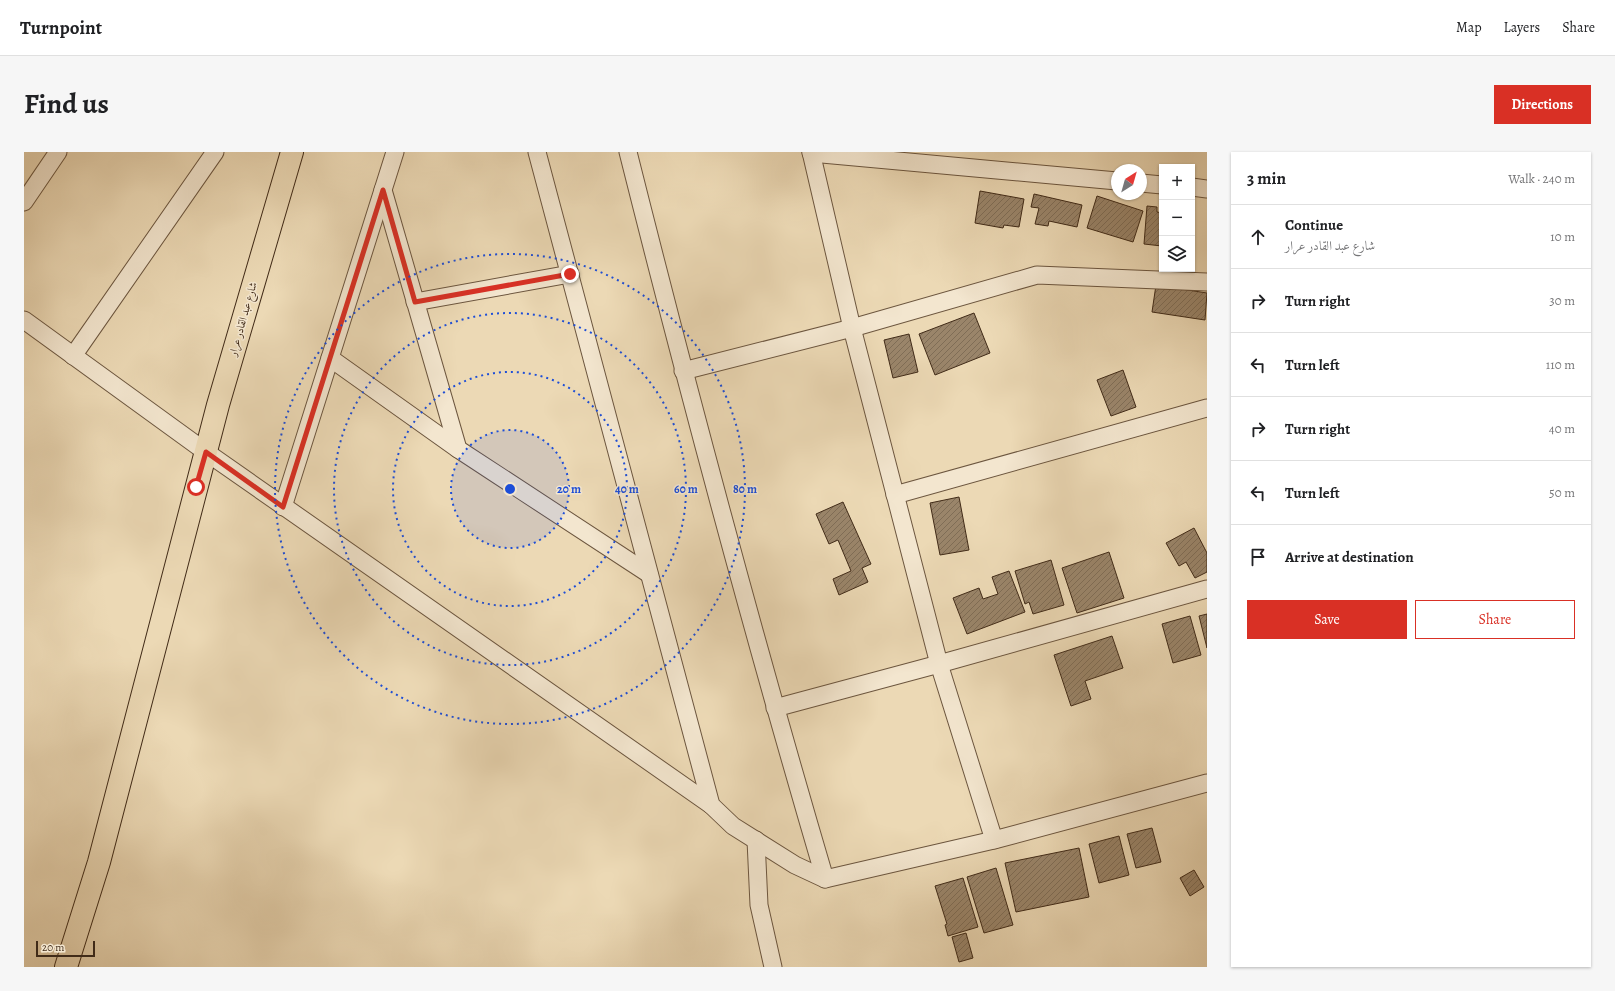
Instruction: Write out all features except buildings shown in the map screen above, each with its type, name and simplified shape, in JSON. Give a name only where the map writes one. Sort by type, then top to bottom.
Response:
[{"type":"main road","name":"شارع عبد القادر عرار","points":[[66,967],[99,862],[196,487],[292,152]]},
{"type":"street","points":[[24,202],[58,152]]},
{"type":"street","points":[[73,356],[215,152]]},
{"type":"street","points":[[283,507],[395,152]]},
{"type":"street","points":[[537,152],[711,805]]},
{"type":"street","points":[[628,152],[683,371],[775,708],[824,879]]},
{"type":"street","points":[[994,840],[939,664],[852,328],[811,153],[1111,180]]},
{"type":"street","points":[[1147,184],[1159,185]]},
{"type":"street","points":[[1195,188],[1207,189]]},
{"type":"street","points":[[383,190],[458,449]]},
{"type":"street","points":[[415,302],[570,274]]},
{"type":"street","points":[[683,371],[852,328],[1037,275],[1207,282]]},
{"type":"street","points":[[24,320],[283,507],[711,805],[733,826],[795,865],[824,879],[994,840],[1207,782]]},
{"type":"street","points":[[330,358],[458,449],[649,574]]},
{"type":"street","points":[[895,495],[1207,408]]},
{"type":"street","points":[[775,708],[1207,589]]},
{"type":"street","points":[[756,840],[759,905],[773,967]]},
{"type":"route","points":[[196,487],[206,452],[283,507],[383,190],[415,302],[570,274]]}]
